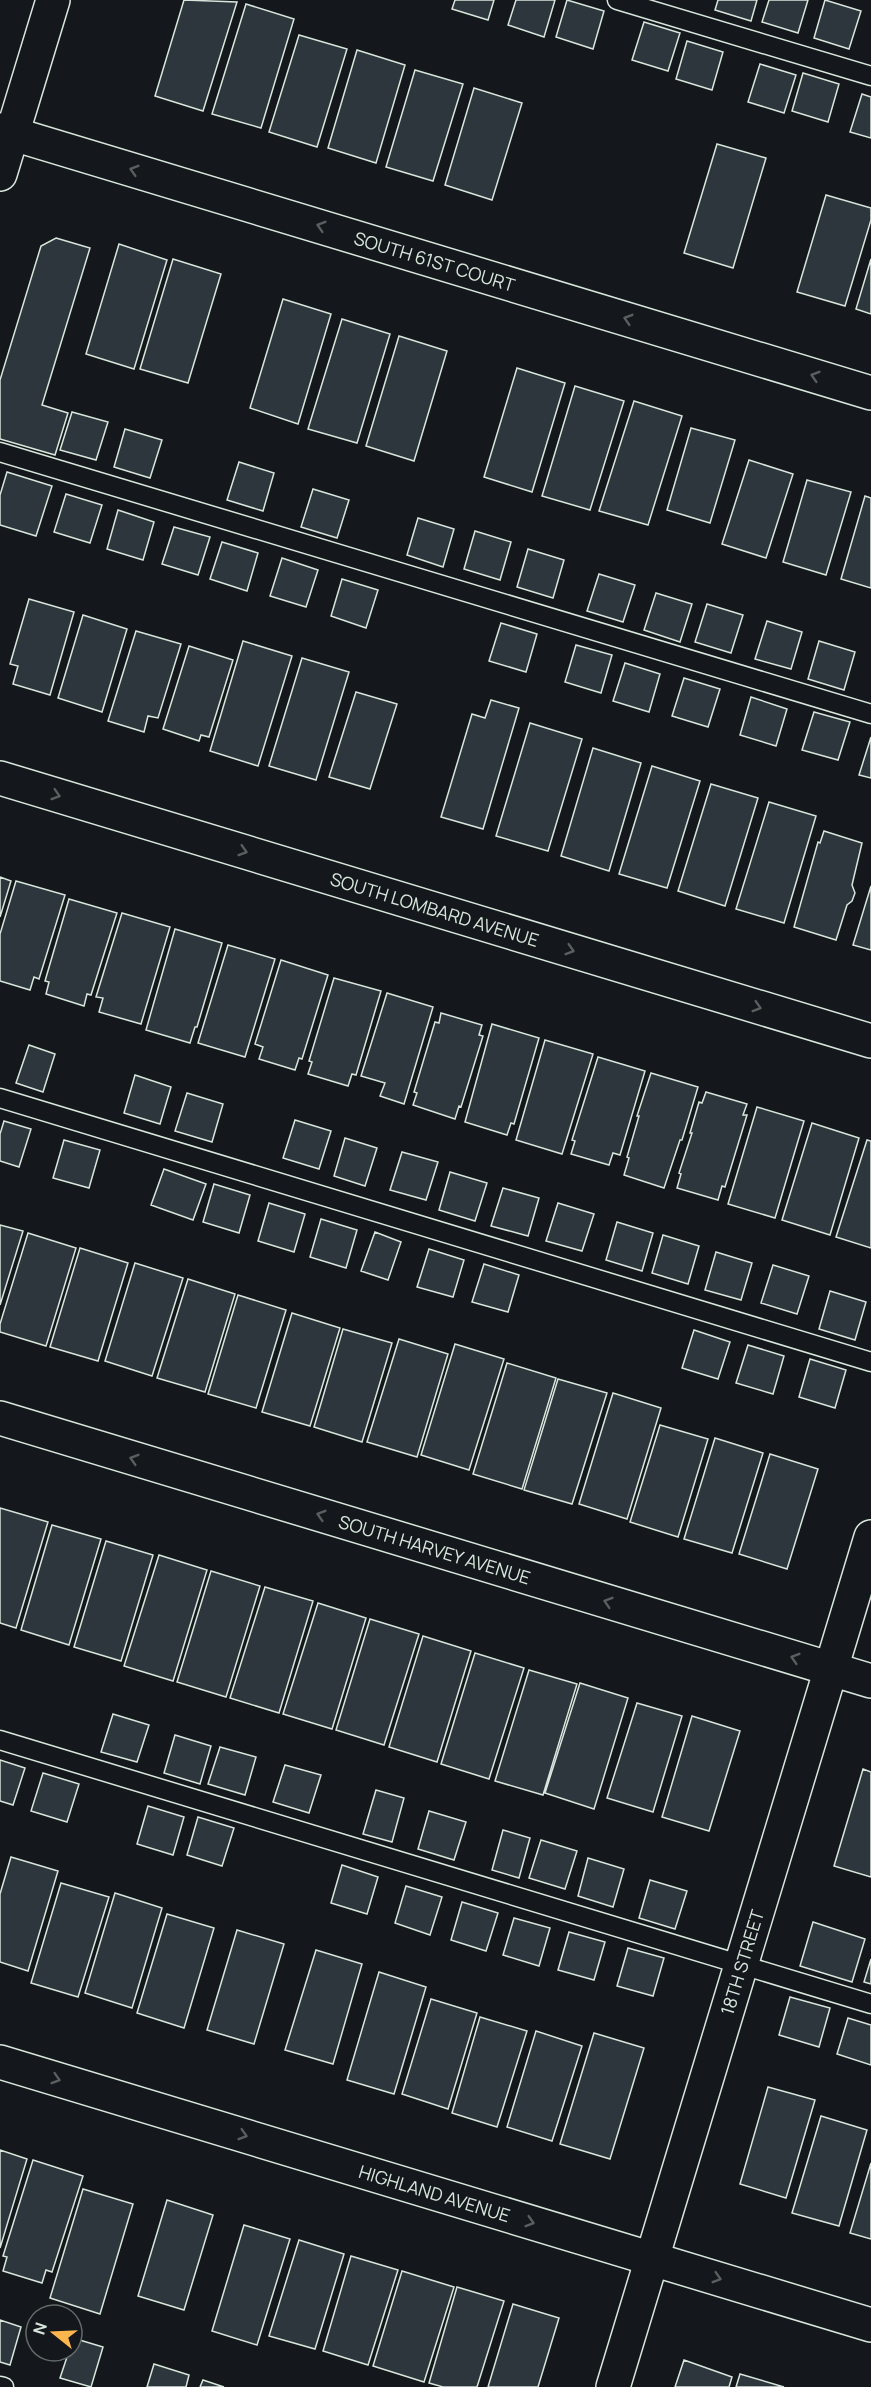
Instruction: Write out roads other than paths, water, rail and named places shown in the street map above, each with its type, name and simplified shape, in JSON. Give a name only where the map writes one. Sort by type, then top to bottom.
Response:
[{"type":"street","points":[[0,174],[6,132],[53,0]]},
{"type":"street","name":"SOUTH 61ST COURT","points":[[6,132],[871,393]]},
{"type":"street","name":"SOUTH LOMBARD AVENUE","points":[[0,778],[871,1041]]},
{"type":"street","name":"SOUTH HARVEY AVENUE","points":[[0,1418],[871,1681]]},
{"type":"street","name":"18TH STREET","points":[[613,2387],[871,1537]]},
{"type":"street","name":"HIGHLAND AVENUE","points":[[0,2062],[871,2325]]},
{"type":"lane","points":[[617,0],[871,76]]},
{"type":"lane","points":[[0,452],[871,714]]},
{"type":"lane","points":[[0,1098],[871,1362]]},
{"type":"lane","points":[[0,1740],[871,2004]]}]
